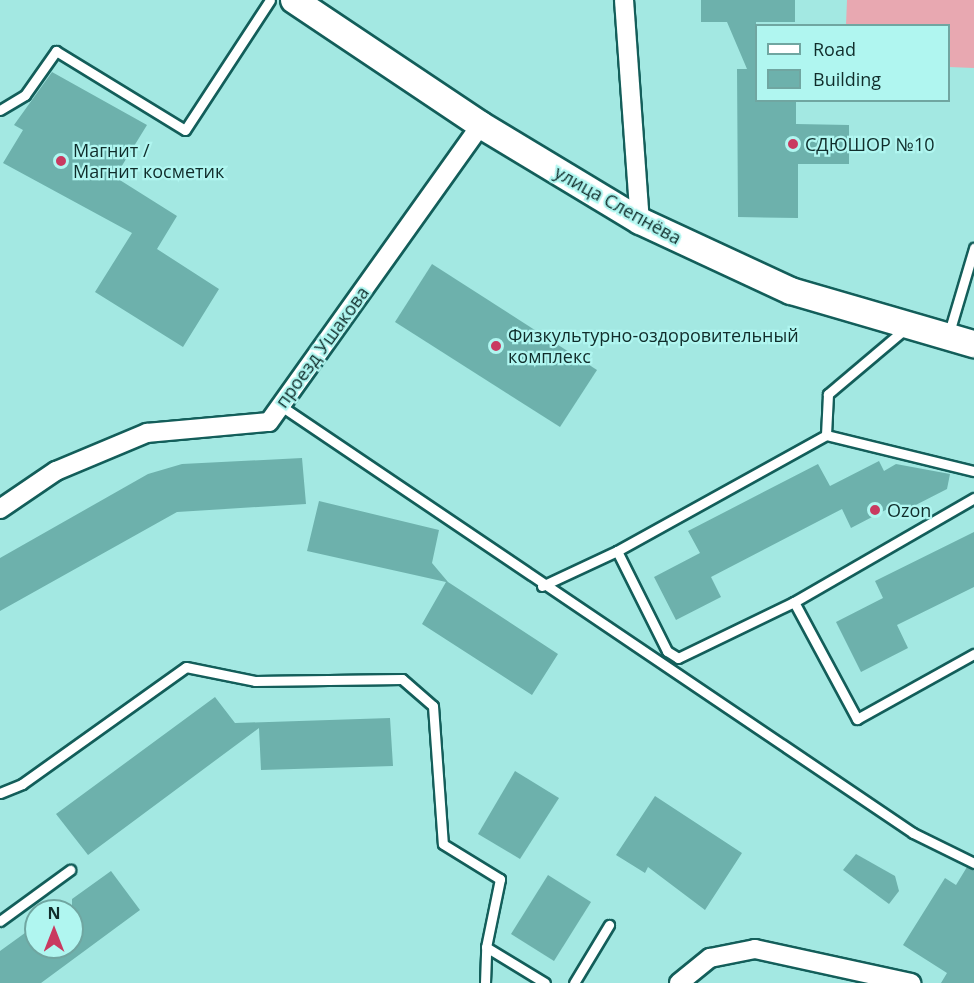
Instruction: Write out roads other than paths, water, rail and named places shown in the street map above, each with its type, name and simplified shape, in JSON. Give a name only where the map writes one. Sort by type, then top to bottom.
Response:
[{"type":"street","name":"улица Слепнёва","points":[[294,0],[481,125],[639,220],[791,291],[907,327],[974,344]]},
{"type":"street","points":[[624,0],[639,220]]},
{"type":"street","name":"проезд Ушакова","points":[[0,509],[56,471],[147,433],[269,422],[481,125]]},
{"type":"street","points":[[679,983],[710,958],[755,949],[911,983]]},
{"type":"lane","points":[[0,110],[25,95],[56,51],[185,130],[270,0]]},
{"type":"lane","points":[[947,338],[974,248]]},
{"type":"lane","points":[[826,435],[828,394],[907,327]]},
{"type":"lane","points":[[280,406],[542,586],[913,833],[974,863]]},
{"type":"lane","points":[[542,586],[617,551],[826,435],[974,471]]},
{"type":"lane","points":[[617,551],[667,651],[678,658],[794,602],[974,498]]},
{"type":"lane","points":[[794,602],[857,719],[974,654]]},
{"type":"lane","points":[[0,793],[22,784],[186,667],[255,681],[402,679],[433,706],[443,844],[500,879],[486,948],[485,983]]},
{"type":"lane","points":[[0,921],[70,870]]},
{"type":"lane","points":[[574,983],[609,925]]},
{"type":"lane","points":[[486,948],[545,983]]},
{"type":"place","name":"СДЮШОР №10","points":[[793,144]]},
{"type":"place","name":"Магнит / Магнит косметик","points":[[61,161]]},
{"type":"place","name":"Физкультурно-оздоровительный комплекс","points":[[496,346]]},
{"type":"place","name":"Ozon","points":[[875,510]]}]
